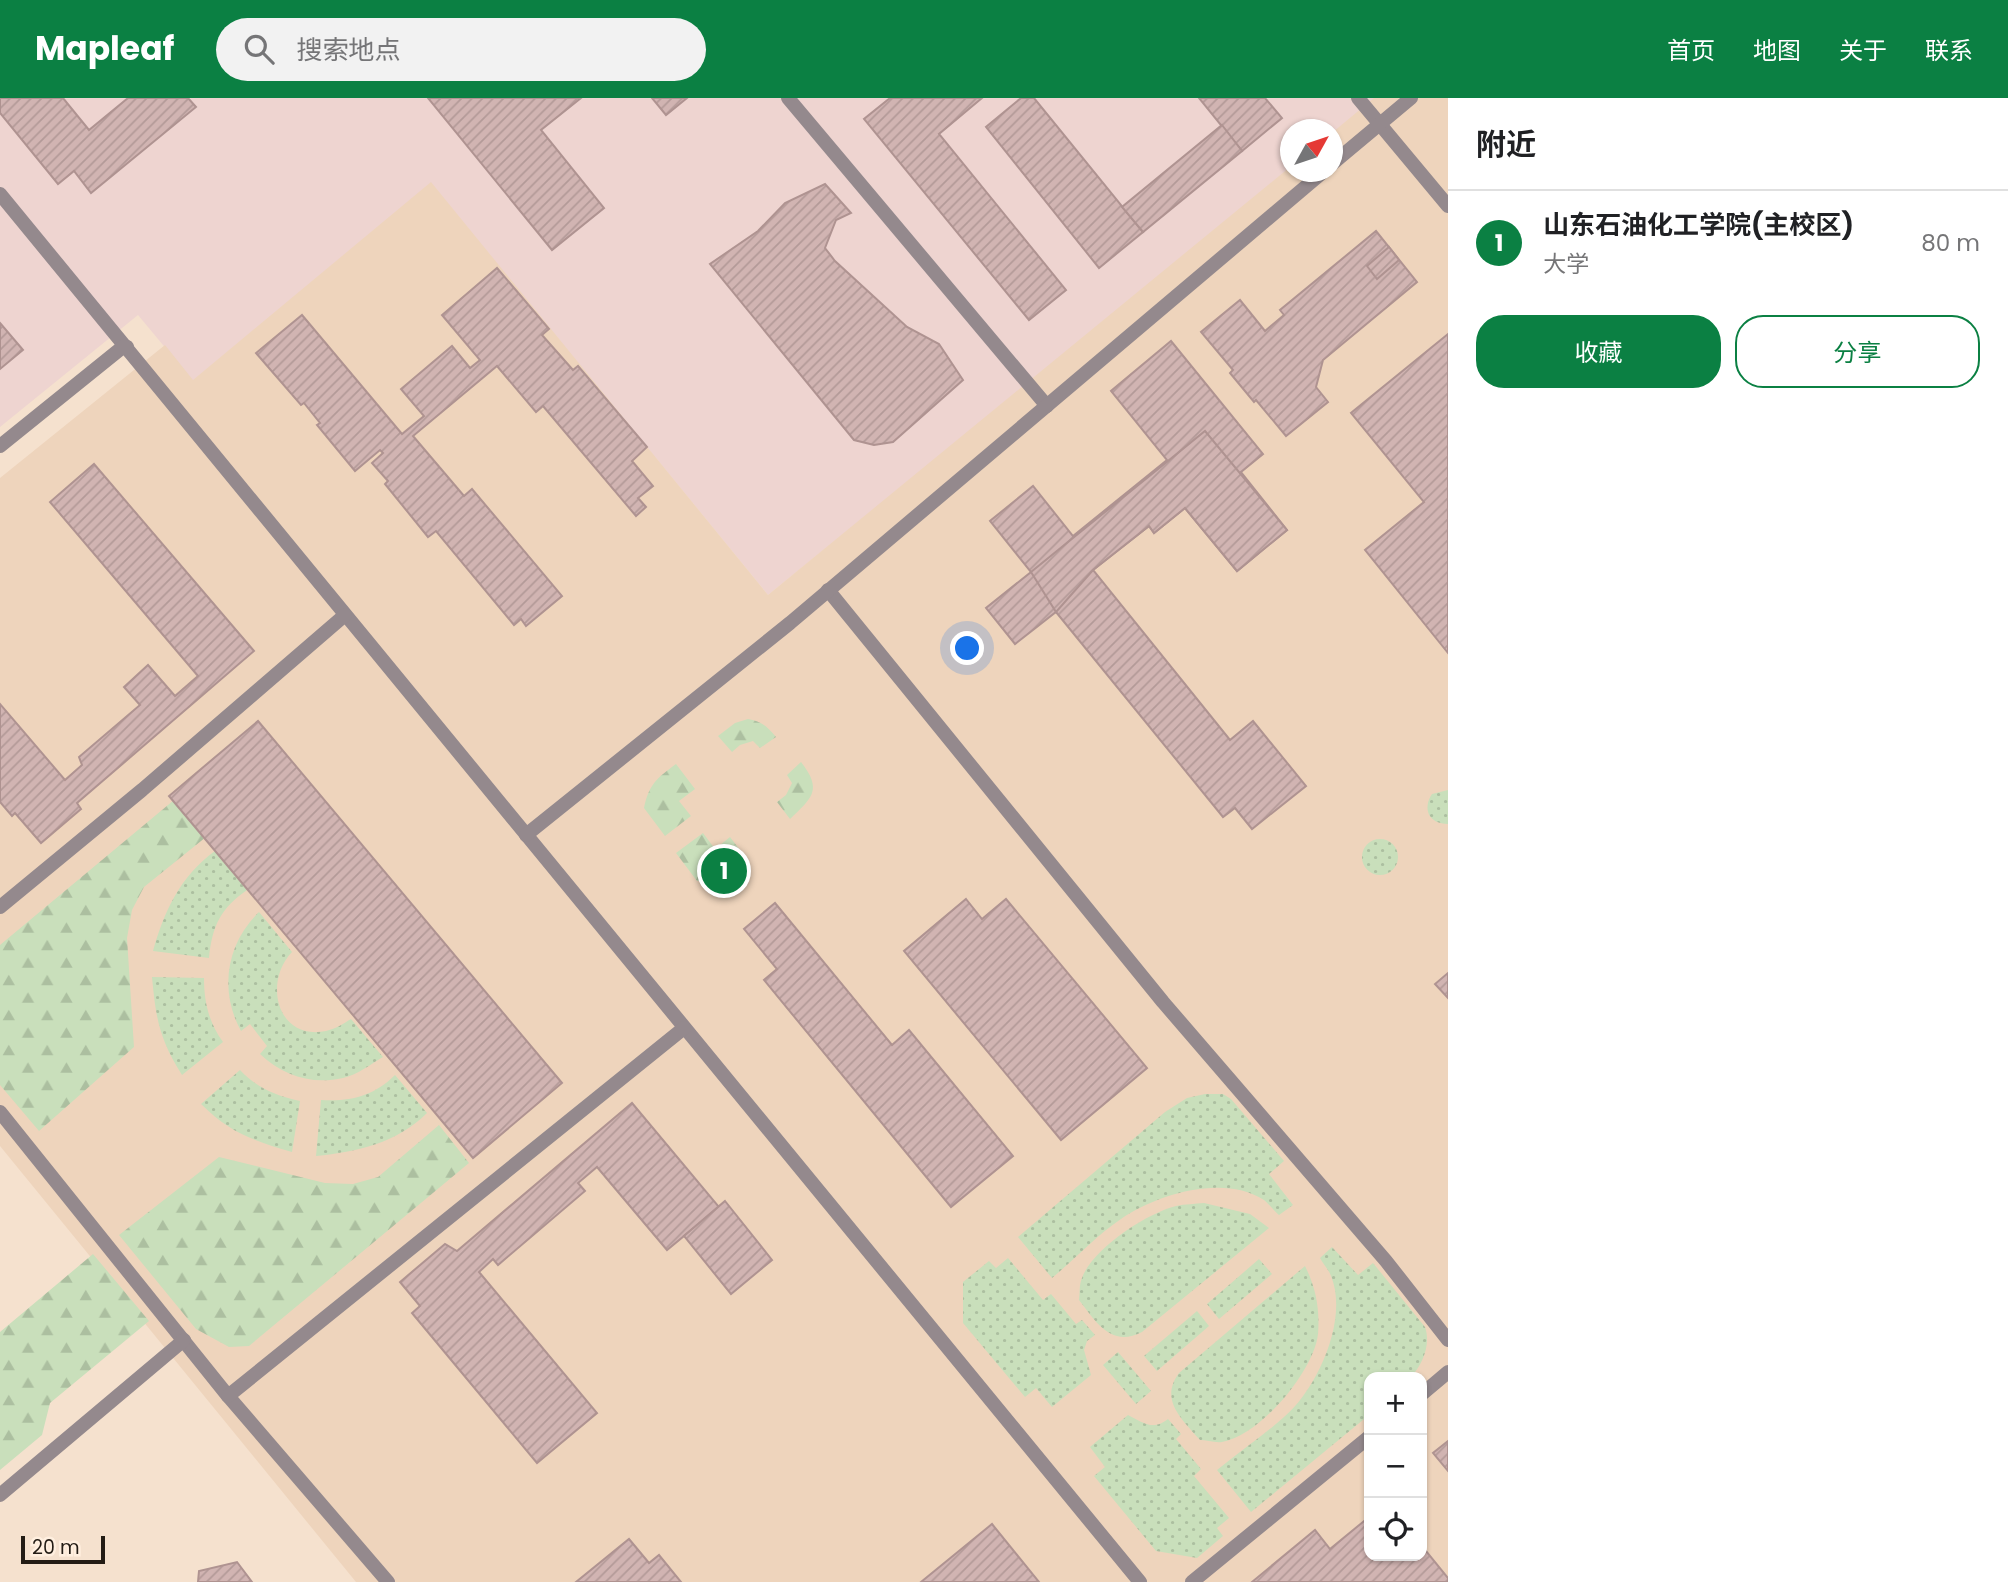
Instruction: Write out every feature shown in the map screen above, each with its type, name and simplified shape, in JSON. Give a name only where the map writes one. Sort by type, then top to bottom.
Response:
[{"type":"lane","points":[[788,98],[1046,406]]},
{"type":"lane","points":[[1358,98],[1448,206]]},
{"type":"lane","points":[[1343,155],[1411,98]]},
{"type":"lane","points":[[526,835],[828,590],[1311,182]]},
{"type":"lane","points":[[0,194],[1140,1582]]},
{"type":"lane","points":[[0,446],[126,346]]},
{"type":"lane","points":[[828,590],[1163,1002],[1386,1261],[1448,1340]]},
{"type":"lane","points":[[0,907],[142,790],[345,614]]},
{"type":"lane","points":[[228,1396],[684,1028]]},
{"type":"lane","points":[[0,1112],[228,1396],[388,1582]]},
{"type":"lane","points":[[0,1495],[184,1340]]},
{"type":"lane","points":[[1427,1390],[1448,1372]]},
{"type":"lane","points":[[1192,1582],[1364,1441]]},
{"type":"shaded area","points":[[0,98],[1382,98],[1343,130],[1343,119],[1280,119],[1280,180],[768,595],[431,183],[193,381],[138,315],[0,427]]},
{"type":"shaded area","points":[[1374,98],[1448,98],[1448,1582],[356,1582],[0,1146],[0,478],[165,345],[193,380],[431,182],[768,595],[1280,175],[1280,182],[1343,182],[1343,124]]},
{"type":"green space","points":[[748,719],[764,725],[776,737],[760,748],[753,741],[740,745],[732,752],[718,736],[735,723]]},
{"type":"green space","points":[[801,762],[812,780],[812,793],[790,819],[777,802],[786,795],[792,783],[787,775]]},
{"type":"green space","points":[[676,764],[695,789],[679,801],[691,816],[665,836],[644,808],[648,793],[655,782]]},
{"type":"green space","points":[[1448,790],[1448,824],[1432,818],[1428,805],[1432,794]]},
{"type":"green space","points":[[174,800],[206,837],[144,887],[132,910],[127,938],[134,1047],[39,1131],[0,1085],[0,945]]},
{"type":"green space","points":[[703,833],[715,849],[730,837],[749,862],[725,877],[697,881],[676,853]]},
{"type":"green space","points":[[1380,839],[1392,845],[1398,857],[1392,869],[1380,875],[1368,869],[1362,857],[1368,845]]},
{"type":"green space","points":[[215,851],[247,890],[219,919],[209,958],[153,951],[162,922],[183,883]]},
{"type":"green space","points":[[259,912],[292,952],[283,964],[278,978],[277,993],[286,1018],[296,1027],[309,1032],[326,1031],[351,1019],[383,1057],[348,1077],[320,1080],[288,1073],[260,1054],[267,1046],[250,1024],[241,1031],[234,1016],[228,984],[229,968],[239,938]]},
{"type":"green space","points":[[152,977],[204,978],[208,1012],[223,1042],[182,1075],[160,1028]]},
{"type":"green space","points":[[240,1070],[267,1090],[300,1101],[292,1152],[243,1135],[201,1104]]},
{"type":"green space","points":[[395,1075],[427,1113],[390,1139],[361,1149],[316,1156],[321,1100],[352,1099],[370,1093]]},
{"type":"green space","points":[[1223,1094],[1231,1099],[1284,1161],[1269,1174],[1293,1205],[1279,1215],[1264,1200],[1248,1192],[1230,1188],[1191,1190],[1172,1195],[1121,1219],[1052,1278],[1018,1237],[1165,1112],[1187,1098]]},
{"type":"green space","points":[[439,1125],[469,1163],[249,1346],[229,1347],[196,1329],[119,1235],[219,1157],[325,1183],[353,1184],[378,1177]]},
{"type":"green space","points":[[1204,1203],[1250,1214],[1269,1228],[1142,1332],[1121,1337],[1105,1330],[1079,1300],[1081,1280],[1097,1255],[1108,1244],[1150,1216],[1176,1206]]},
{"type":"green space","points":[[1332,1247],[1358,1275],[1373,1263],[1425,1327],[1425,1354],[1415,1372],[1364,1372],[1364,1419],[1251,1512],[1217,1470],[1284,1417],[1308,1389],[1318,1371],[1327,1352],[1336,1312],[1336,1293],[1331,1276],[1320,1258]]},
{"type":"green space","points":[[93,1254],[149,1321],[50,1403],[42,1435],[0,1470],[0,1332]]},
{"type":"green space","points":[[1008,1258],[1043,1300],[1051,1294],[1076,1324],[1082,1320],[1095,1335],[1087,1341],[1084,1350],[1091,1375],[1052,1407],[1036,1388],[1025,1397],[963,1323],[963,1282],[989,1261],[996,1268]]},
{"type":"green space","points":[[1259,1259],[1272,1274],[1219,1319],[1207,1304]]},
{"type":"green space","points":[[1305,1266],[1312,1282],[1318,1316],[1318,1334],[1307,1366],[1283,1400],[1252,1428],[1222,1442],[1200,1440],[1180,1417],[1172,1401],[1173,1383],[1179,1373]]},
{"type":"green space","points":[[1197,1311],[1209,1326],[1157,1371],[1144,1356]]},
{"type":"green space","points":[[1118,1352],[1151,1391],[1136,1404],[1103,1365]]},
{"type":"green space","points":[[1128,1415],[1153,1425],[1168,1419],[1181,1434],[1176,1439],[1201,1469],[1194,1476],[1229,1518],[1217,1528],[1223,1536],[1197,1558],[1156,1551],[1094,1476],[1105,1467],[1090,1447]]},
{"type":"building","points":[[0,98],[63,98],[89,130],[128,98],[188,98],[196,107],[91,193],[74,171],[58,184],[0,113]]},
{"type":"building","points":[[428,98],[581,98],[541,130],[604,208],[552,250]]},
{"type":"building","points":[[652,98],[687,98],[666,115]]},
{"type":"building","points":[[890,98],[982,98],[939,134],[1066,290],[1029,320],[864,119]]},
{"type":"building","points":[[1021,98],[1034,98],[1143,232],[1099,268],[986,127]]},
{"type":"building","points":[[1199,98],[1265,98],[1282,118],[1242,151]]},
{"type":"building","points":[[1222,125],[1242,151],[1143,232],[1122,207]]},
{"type":"building","points":[[825,184],[851,213],[836,220],[825,248],[835,261],[907,327],[939,344],[963,380],[893,442],[874,445],[854,440],[710,264],[758,231],[785,203]]},
{"type":"building","points":[[1376,231],[1417,282],[1323,360],[1316,387],[1328,402],[1286,436],[1230,373],[1233,370],[1201,332],[1240,300],[1265,331],[1284,315],[1280,310]]},
{"type":"building","points":[[1389,247],[1399,260],[1377,279],[1367,266]]},
{"type":"building","points":[[497,268],[549,329],[542,335],[573,370],[578,366],[647,447],[632,461],[653,486],[638,498],[646,507],[636,516],[543,406],[536,412],[497,366],[413,436],[464,496],[472,489],[562,596],[526,626],[521,619],[514,625],[436,531],[428,537],[385,484],[388,481],[372,463],[383,453],[380,450],[355,471],[317,425],[320,423],[304,403],[301,405],[256,353],[302,315],[402,434],[424,416],[401,389],[452,346],[470,368],[480,360],[442,315]]},
{"type":"building","points":[[0,323],[23,350],[0,369]]},
{"type":"building","points":[[1448,334],[1448,653],[1365,550],[1424,502],[1351,413]]},
{"type":"building","points":[[1171,341],[1263,454],[1241,472],[1287,530],[1237,571],[1185,508],[1154,533],[1149,526],[1093,570],[1230,740],[1253,721],[1306,786],[1252,829],[1235,808],[1223,817],[1056,612],[1015,644],[986,608],[1031,572],[990,521],[1033,486],[1073,536],[1167,460],[1111,391]]},
{"type":"building","points":[[1205,431],[1287,530],[1237,571],[1185,508],[1154,533],[1149,526],[1093,570],[1056,612],[1031,572]]},
{"type":"building","points":[[94,464],[254,651],[77,803],[81,809],[41,843],[15,813],[12,816],[0,802],[0,704],[65,780],[82,765],[79,757],[140,705],[124,687],[148,665],[175,696],[198,676],[50,502]]},
{"type":"building","points":[[258,721],[562,1083],[473,1158],[169,796]]},
{"type":"building","points":[[966,899],[982,919],[1006,899],[1147,1068],[1061,1140],[904,951]]},
{"type":"building","points":[[775,903],[892,1045],[909,1030],[1013,1156],[951,1207],[764,980],[777,969],[744,929]]},
{"type":"building","points":[[1448,973],[1448,998],[1435,984]]},
{"type":"building","points":[[632,1103],[719,1207],[667,1250],[597,1167],[578,1183],[585,1191],[498,1265],[493,1259],[479,1272],[597,1413],[537,1463],[412,1313],[420,1306],[400,1282],[445,1244],[457,1251]]},
{"type":"building","points":[[725,1201],[772,1260],[731,1294],[684,1236]]},
{"type":"building","points":[[1448,1441],[1448,1471],[1433,1453]]},
{"type":"building","points":[[1364,1521],[1364,1561],[1427,1561],[1427,1552],[1448,1578],[1448,1582],[1252,1582],[1315,1530],[1330,1549]]},
{"type":"building","points":[[992,1524],[1039,1582],[921,1582]]},
{"type":"building","points":[[629,1539],[649,1563],[659,1555],[681,1582],[576,1582]]},
{"type":"building","points":[[237,1562],[252,1582],[198,1582],[199,1571]]},
{"type":"place","name":"山东石油化工学院(主校区)","points":[[724,871]]}]
